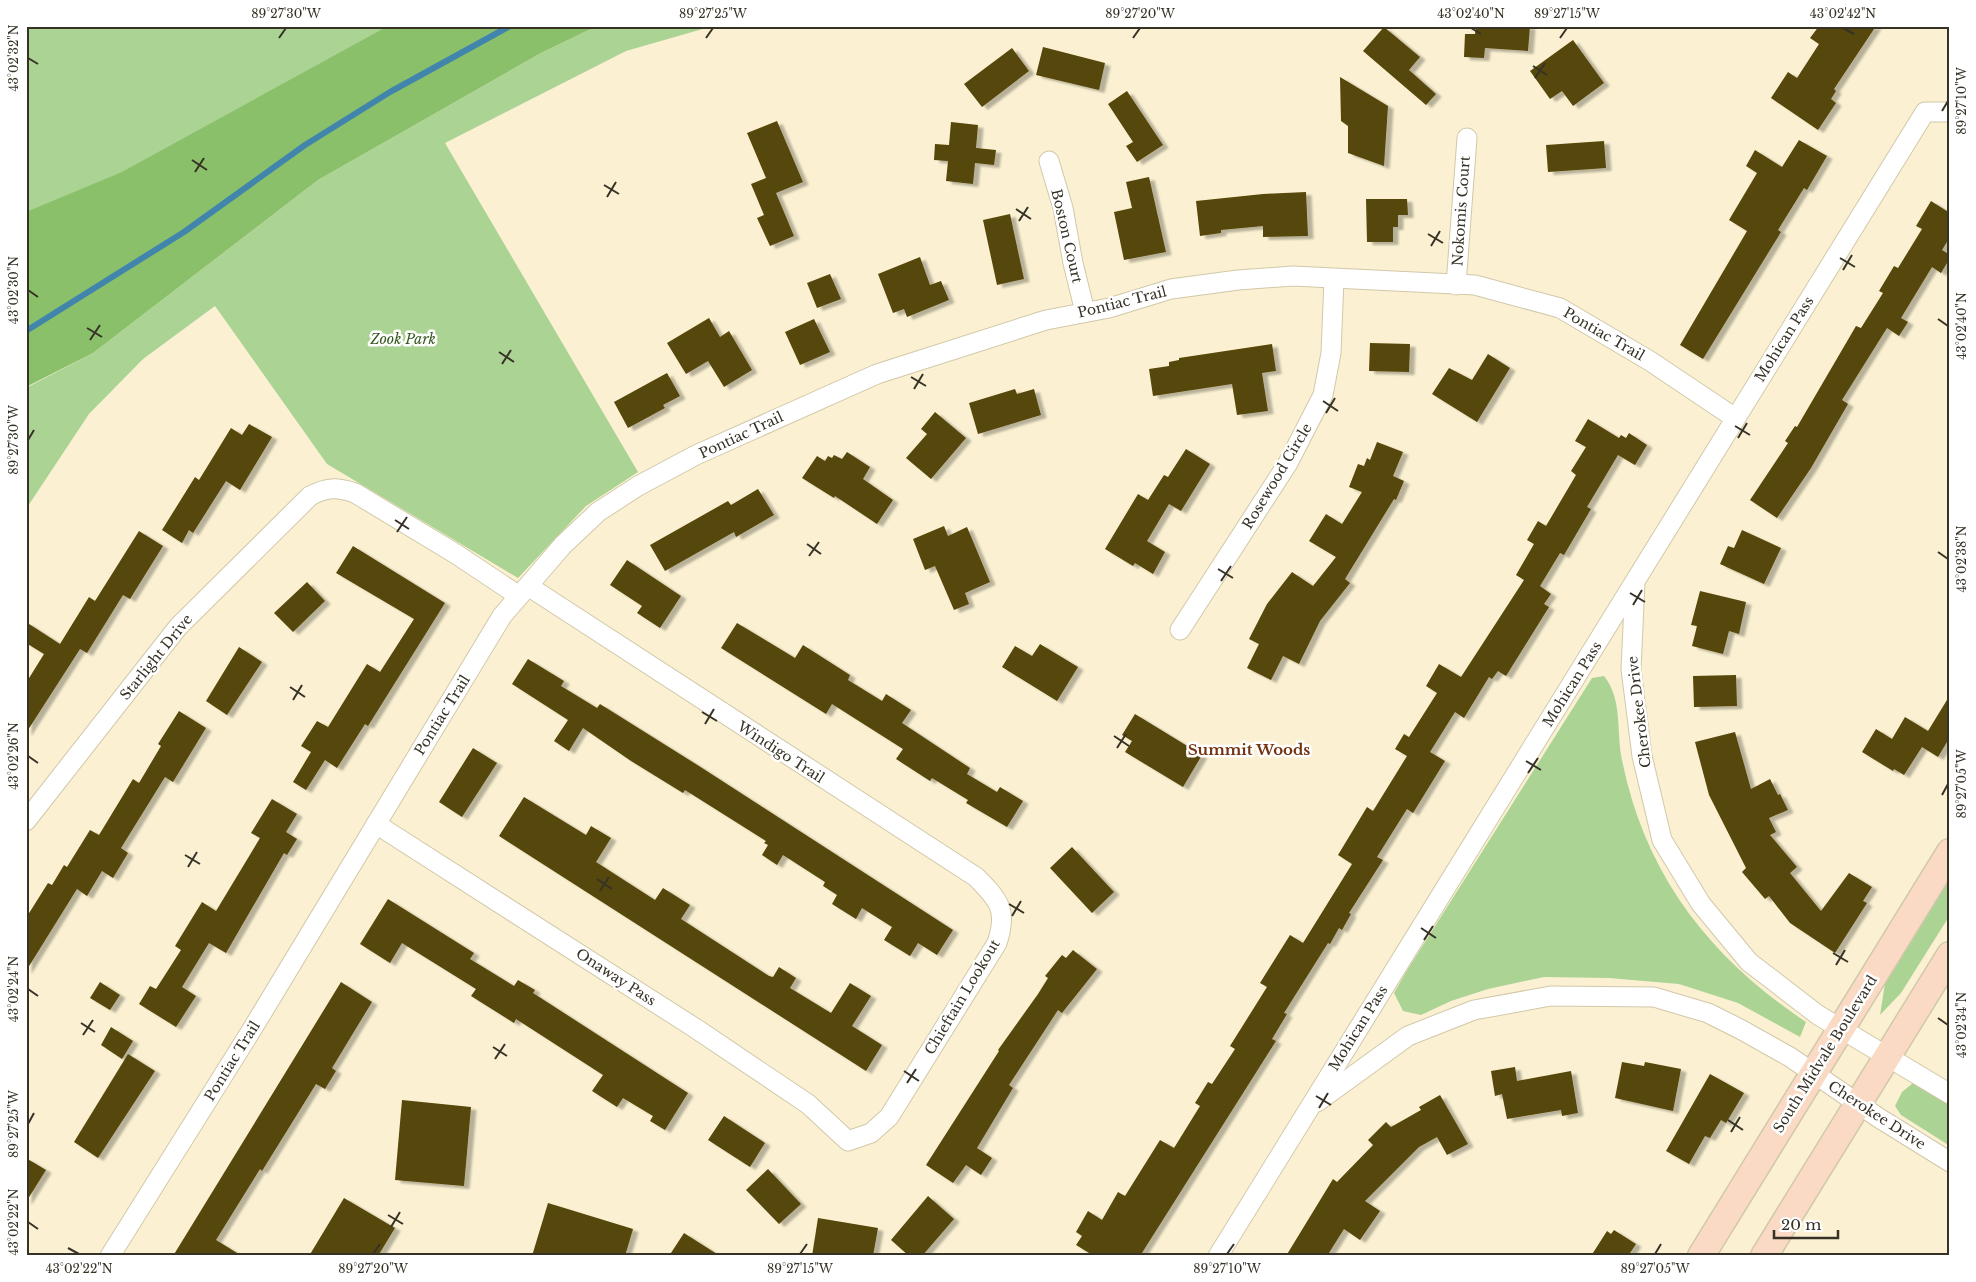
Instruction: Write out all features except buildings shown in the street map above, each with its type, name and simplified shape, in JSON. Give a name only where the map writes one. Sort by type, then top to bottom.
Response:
[{"type":"main road","name":"South Midvale Boulevard","points":[[1701,1256],[1950,852]]},
{"type":"main road","points":[[1764,1256],[1950,955]]},
{"type":"street","name":"Mohican Pass","points":[[1218,1256],[1925,112],[1950,112]]},
{"type":"street","name":"Nokomis Court","points":[[1456,284],[1467,138]]},
{"type":"street","name":"Boston Court","points":[[1048,161],[1064,208],[1073,264],[1085,312]]},
{"type":"street","name":"Pontiac Trail","points":[[110,1256],[251,1031],[502,616],[563,545],[598,512],[638,486],[696,455],[876,374],[1046,320],[1085,312],[1171,289],[1293,276],[1474,285],[1560,308],[1650,361],[1735,418]]},
{"type":"street","name":"Rosewood Circle","points":[[1180,630],[1288,463],[1323,396],[1331,352],[1334,279]]},
{"type":"street","name":"Windigo Trail","points":[[324,489],[339,488],[355,493],[456,554],[523,591],[976,877],[994,896],[1001,909]]},
{"type":"street","name":"Starlight Drive","points":[[26,821],[178,627],[310,496],[324,489]]},
{"type":"street","name":"Cherokee Drive","points":[[1635,582],[1631,669],[1642,756],[1662,840],[1701,904],[1749,962],[1818,1015],[1950,1094]]},
{"type":"street","name":"Onaway Pass","points":[[376,824],[695,1028],[808,1104],[848,1141]]},
{"type":"street","name":"Chieftain Lookout","points":[[848,1141],[871,1133],[890,1117],[997,943],[1003,925],[1001,909]]},
{"type":"street","name":"Cherokee Drive","points":[[1310,1107],[1408,1036],[1474,1010],[1551,996],[1654,997],[1708,1013],[1790,1057],[1950,1162]]},
{"type":"green space","points":[[26,26],[469,26],[26,348]]},
{"type":"green space","points":[[388,26],[597,26],[541,53],[318,180],[93,353],[26,387],[26,212],[122,172]]},
{"type":"green space","name":"Zook Park","points":[[597,26],[713,26],[626,51],[445,143],[638,472],[586,506],[518,578],[327,464],[215,306],[143,359],[89,414],[26,509],[26,388],[93,353],[318,180],[541,53]]},
{"type":"green space","points":[[1604,676],[1614,695],[1618,716],[1620,749],[1633,802],[1647,840],[1665,877],[1687,910],[1712,941],[1740,970],[1771,997],[1806,1022],[1800,1037],[1738,1003],[1679,984],[1609,978],[1544,977],[1488,989],[1451,1001],[1421,1015],[1403,1011],[1394,993],[1406,972],[1592,678]]},
{"type":"green space","points":[[1950,877],[1950,915],[1901,993],[1880,1015],[1885,983]]},
{"type":"green space","points":[[1913,1083],[1921,1083],[1950,1102],[1950,1146],[1901,1115],[1895,1106],[1902,1092]]},
{"type":"waterway","points":[[26,331],[184,232],[305,145],[390,92],[510,26]]},
{"type":"district","name":"Summit Woods","points":[[1249,749]]}]
